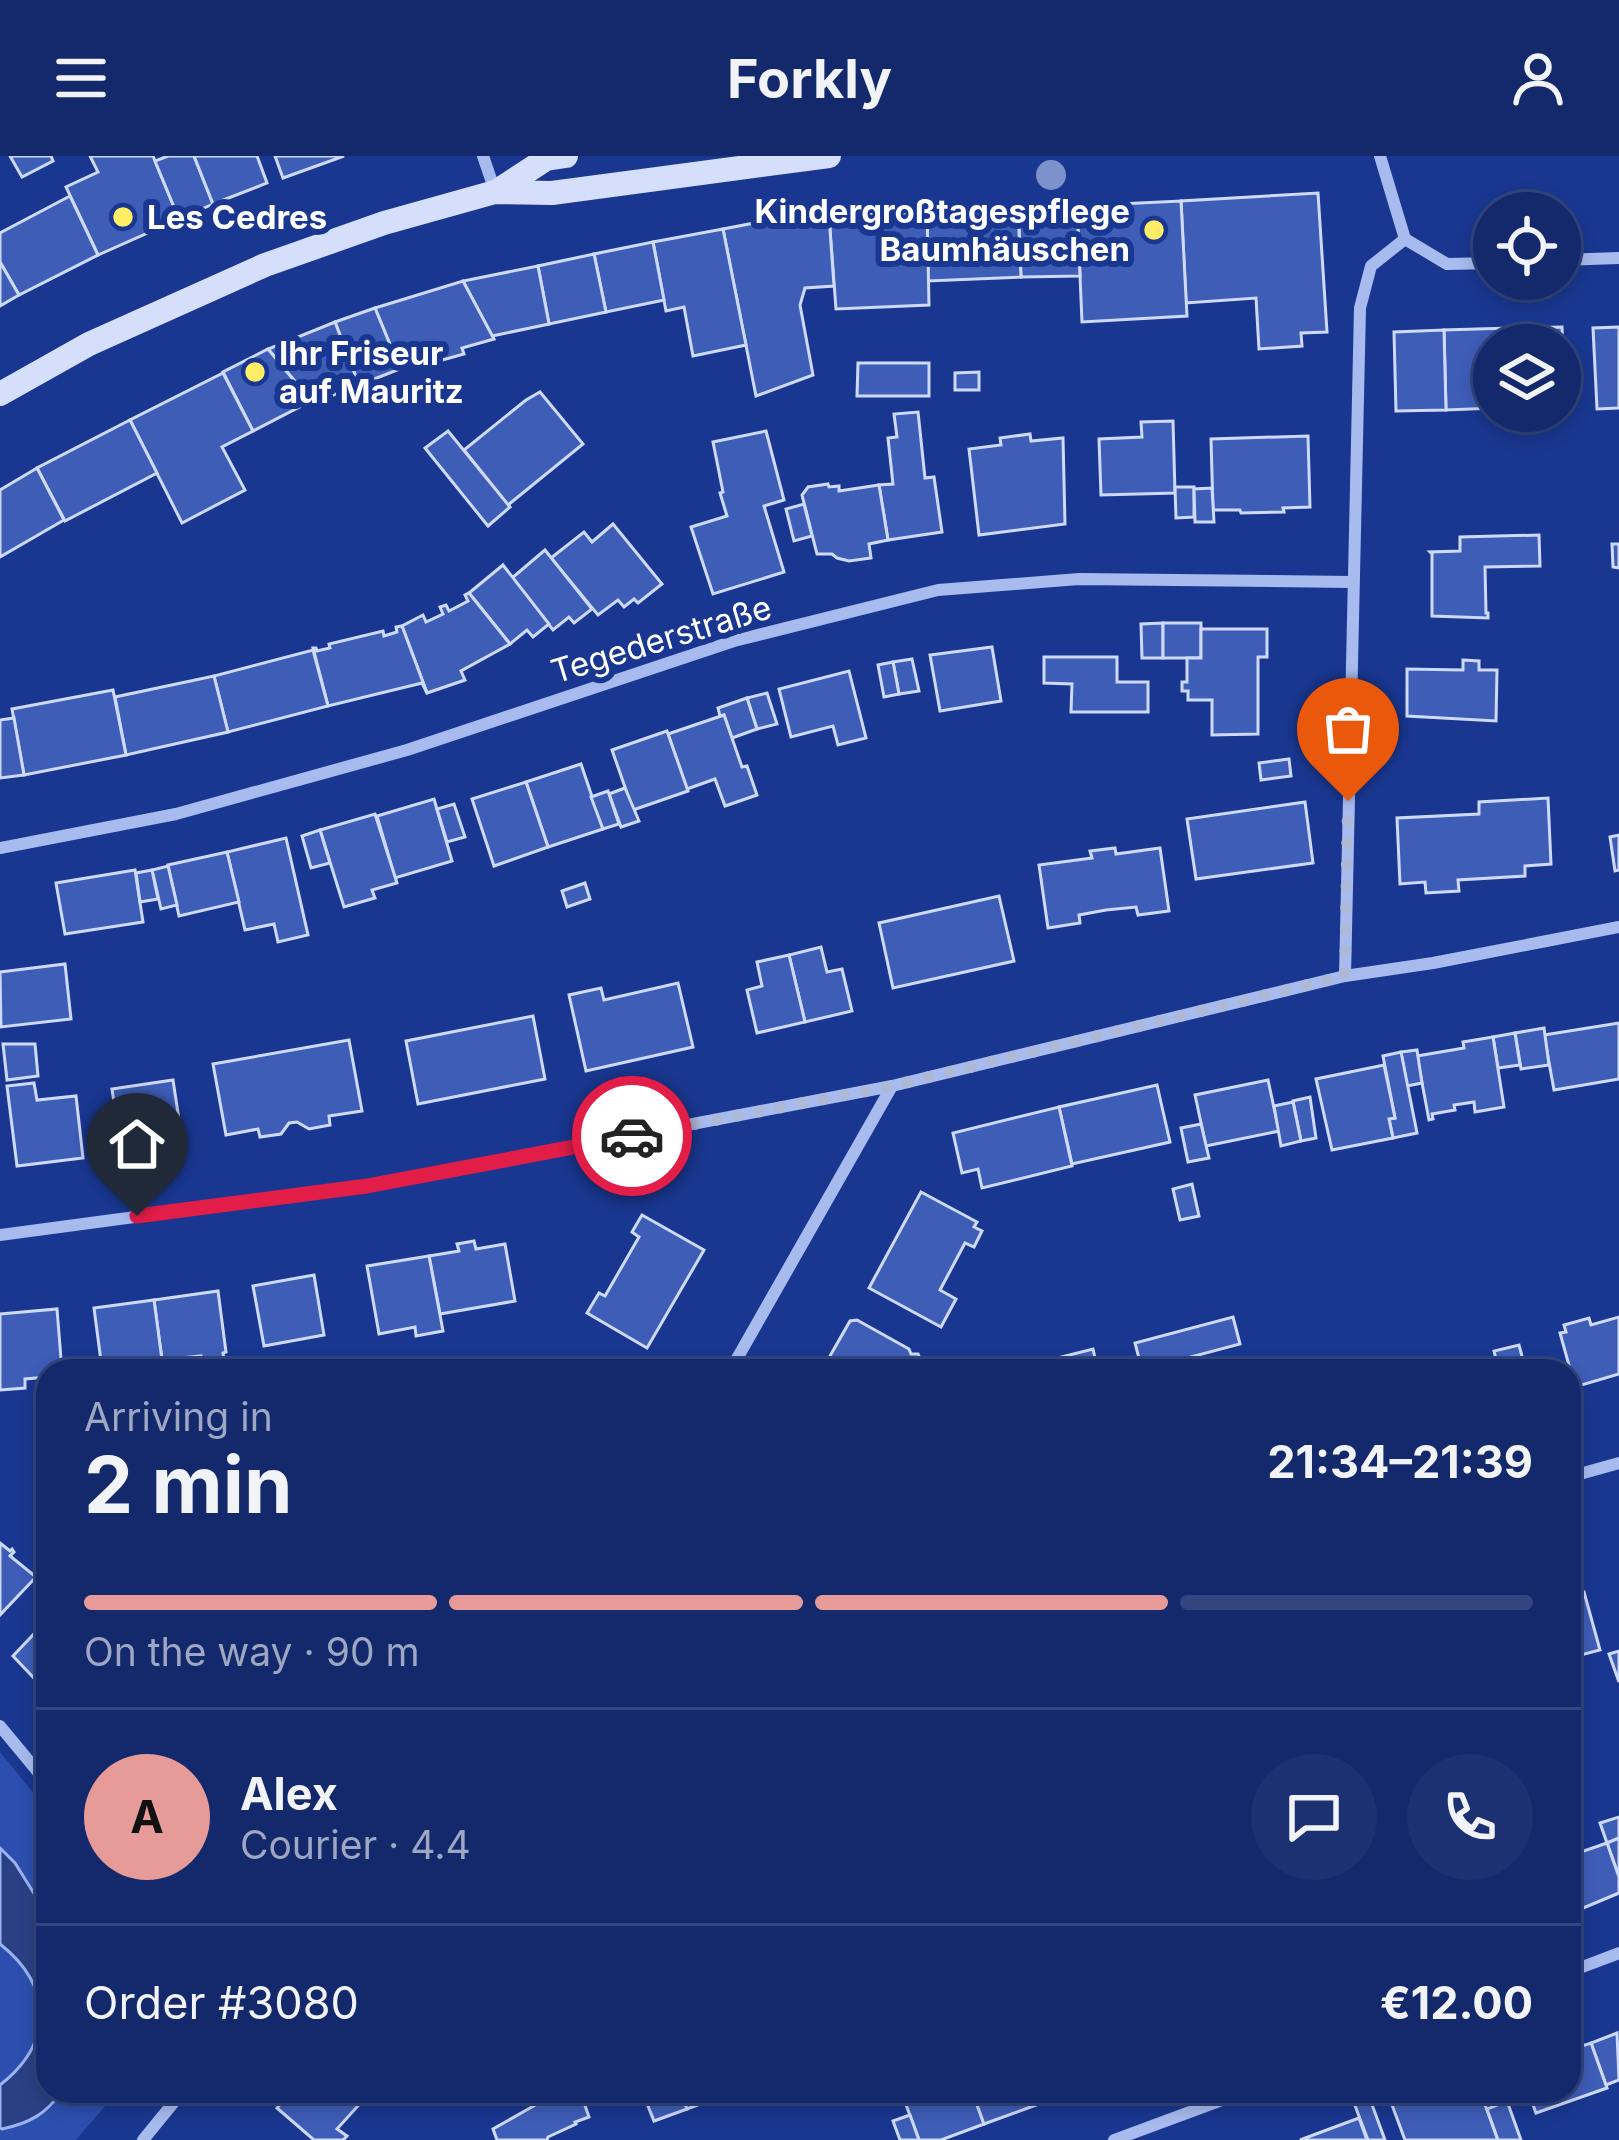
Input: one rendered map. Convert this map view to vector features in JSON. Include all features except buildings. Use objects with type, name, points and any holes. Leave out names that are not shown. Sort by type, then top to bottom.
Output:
[{"type":"main road","points":[[495,192],[545,160],[566,156]]},
{"type":"main road","points":[[0,394],[89,344],[265,265],[384,223],[495,192],[552,193],[829,156]]},
{"type":"street","points":[[483,156],[495,192]]},
{"type":"street","points":[[1380,156],[1405,239],[1447,264],[1473,263]]},
{"type":"street","points":[[1345,976],[1360,308],[1372,266],[1405,239]]},
{"type":"street","points":[[1581,259],[1619,258]]},
{"type":"street","name":"Tegederstraße","points":[[0,848],[218,803],[407,750],[734,641],[938,590],[1079,579],[1352,582]]},
{"type":"street","points":[[0,1234],[367,1186],[892,1086],[1345,976],[1619,927]]},
{"type":"street","points":[[737,1359],[892,1086]]},
{"type":"street","points":[[1581,1474],[1619,1463]]},
{"type":"street","points":[[0,1726],[36,1770]]},
{"type":"street","points":[[1581,1967],[1619,1953]]},
{"type":"street","points":[[142,2140],[173,2103]]},
{"type":"street","points":[[1114,2140],[1214,2103]]},
{"type":"shaded area","points":[[0,1752],[36,1796],[36,2103],[108,2103],[76,2140],[0,2140]]},
{"type":"shaded area","points":[[0,1848],[36,1897],[36,1992],[17,1960],[0,1944]]},
{"type":"shaded area","points":[[36,2038],[36,2103],[52,2103],[21,2124],[2,2129],[0,2085]]},
{"type":"way so far","points":[[632,1136],[892,1086],[1345,976],[1348,801]]},
{"type":"place","name":"Les Cedres","points":[[123,217]]},
{"type":"place","name":"Kindergroßtagespflege Baumhäuschen","points":[[1154,230]]},
{"type":"place","name":"Ihr Friseur auf Mauritz","points":[[255,372]]},
{"type":"route","points":[[137,1216],[367,1186],[632,1136]]}]
